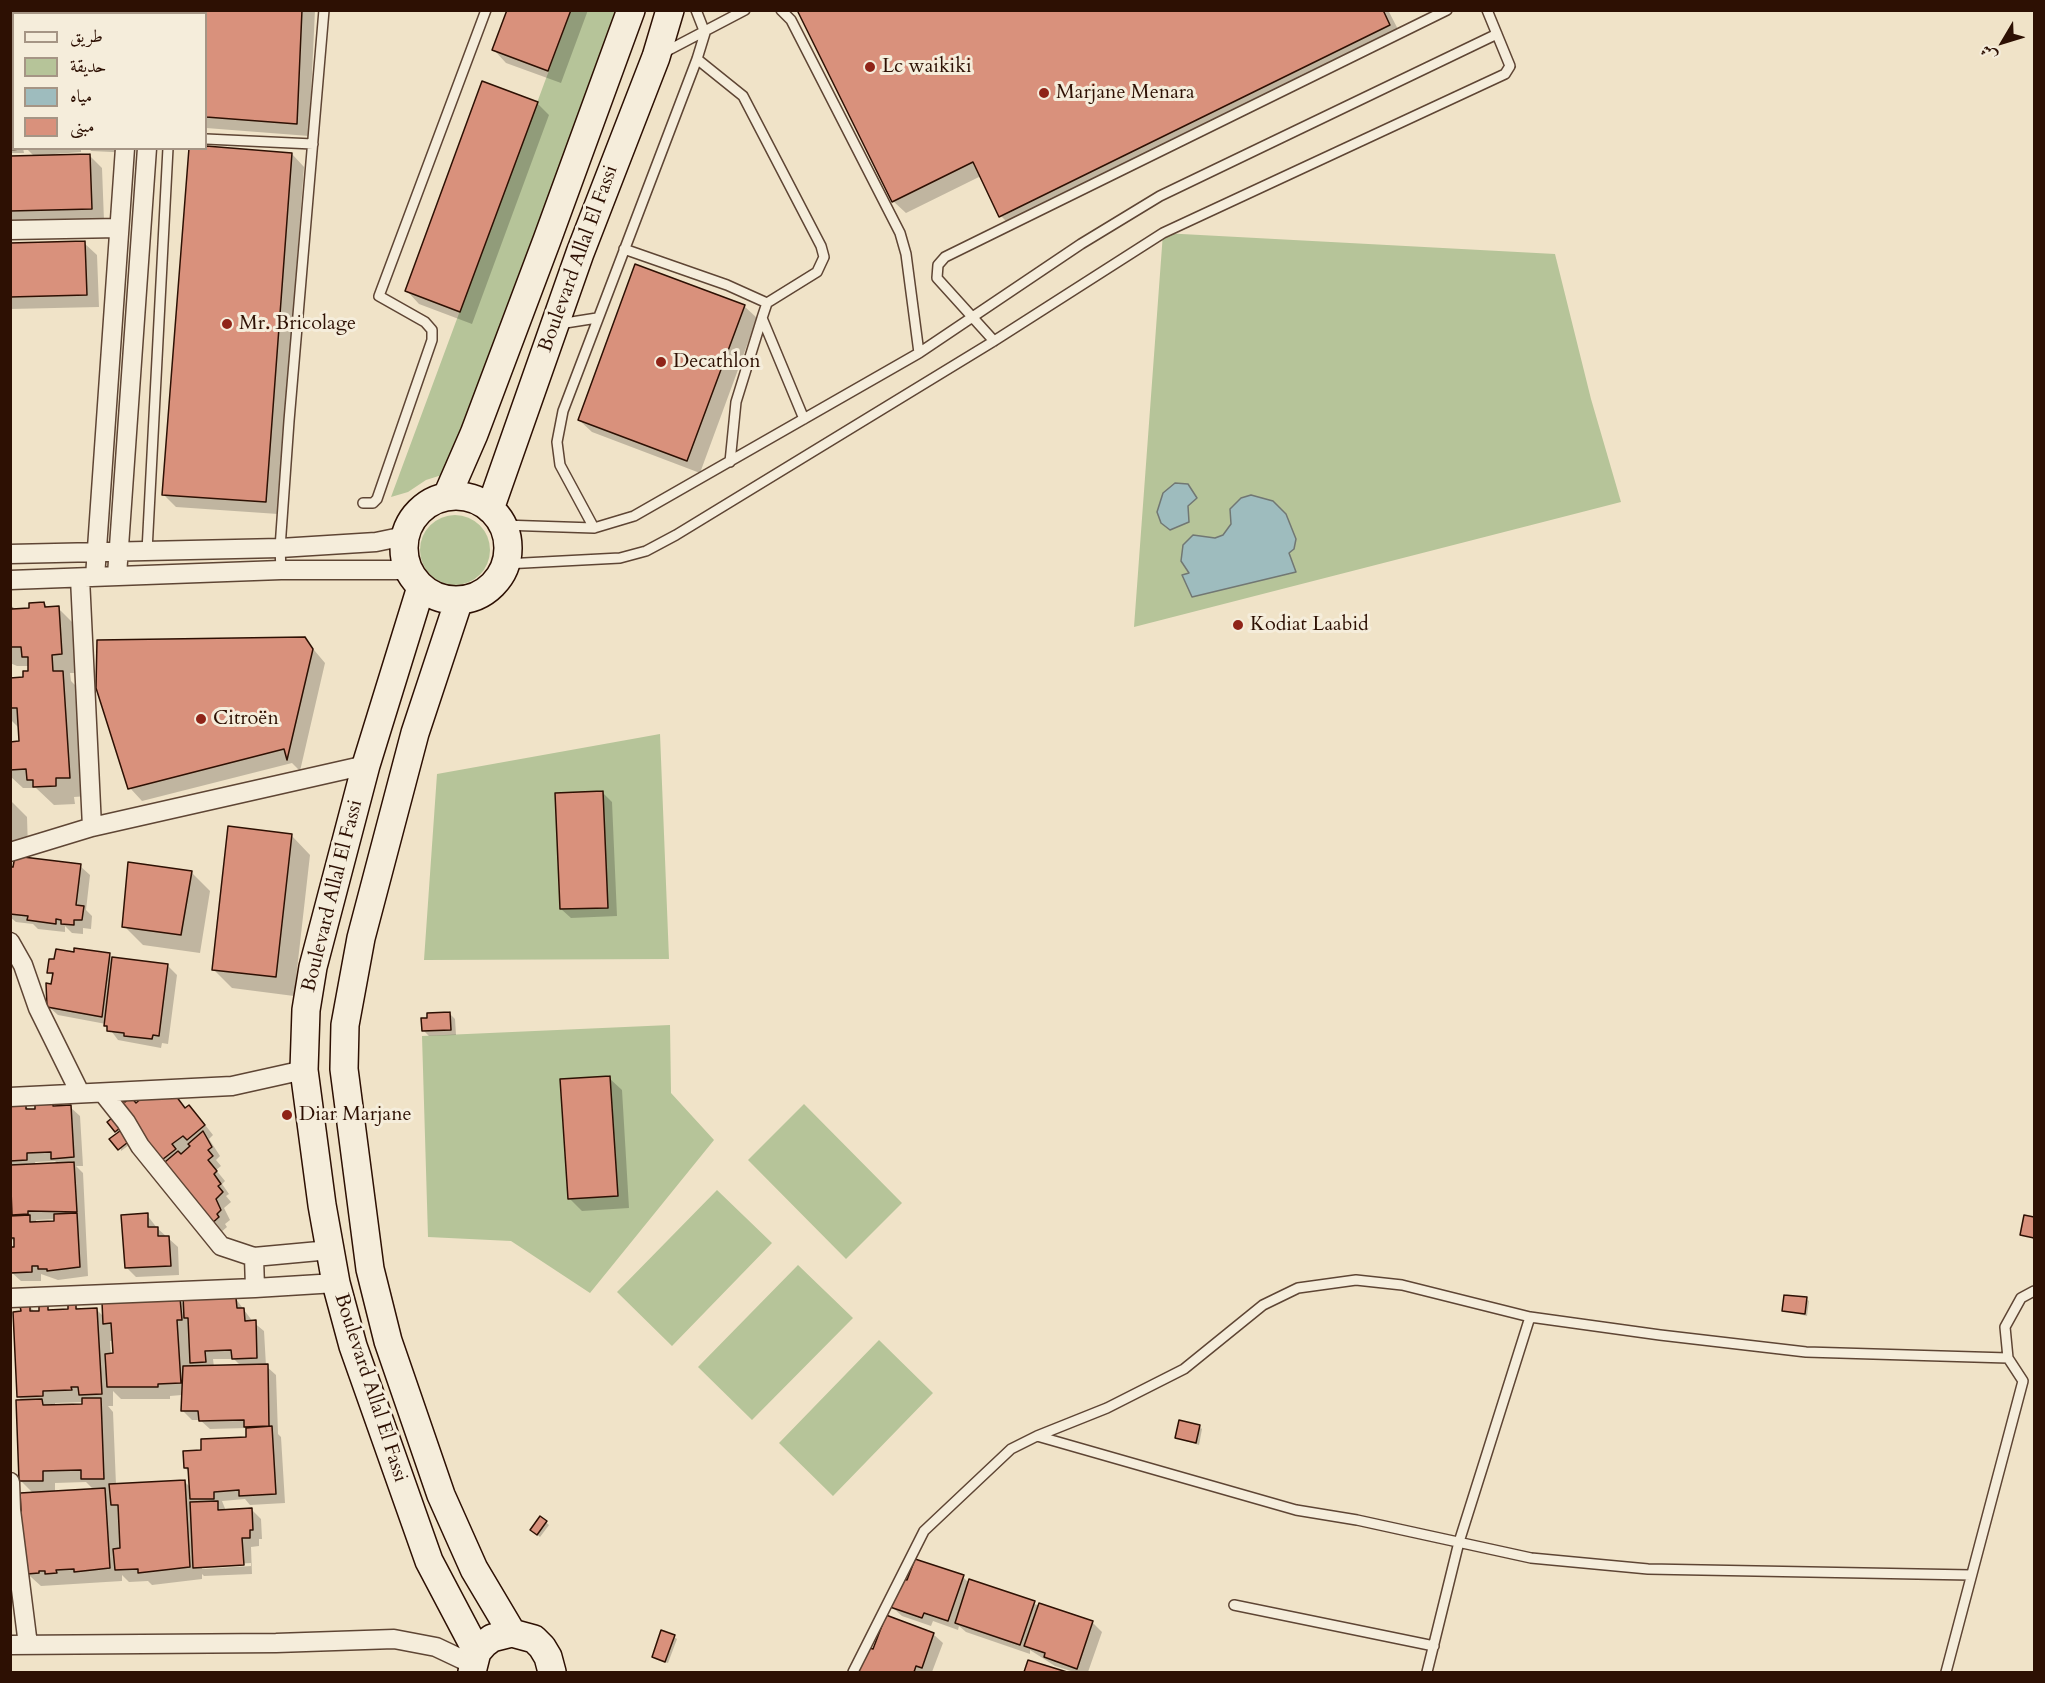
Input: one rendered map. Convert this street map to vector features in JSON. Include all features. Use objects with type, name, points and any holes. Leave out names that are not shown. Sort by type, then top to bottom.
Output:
[{"type":"main road","name":"Boulevard Allal El Fassi","points":[[447,496],[474,434],[631,10]]},
{"type":"main road","name":"Boulevard Allal El Fassi","points":[[496,517],[554,325],[656,57],[670,10]]},
{"type":"main road","points":[[447,496],[462,496],[477,500],[496,517],[507,538],[505,564],[498,578],[488,589],[459,600],[446,599],[415,579],[404,554],[405,536],[420,510],[447,496]]},
{"type":"main road","name":"Boulevard Allal El Fassi","points":[[415,579],[313,967],[306,1010],[304,1070],[330,1250],[352,1346],[429,1561],[474,1663]]},
{"type":"main road","name":"Boulevard Allal El Fassi","points":[[459,600],[416,734],[361,938],[345,1025],[344,1069],[370,1269],[388,1341],[441,1495],[478,1578],[512,1633]]},
{"type":"main road","points":[[474,1663],[492,1638],[512,1633],[534,1639],[549,1657],[555,1671]]},
{"type":"street","points":[[92,827],[87,578],[95,553],[125,150]]},
{"type":"street","points":[[117,575],[147,150]]},
{"type":"street","points":[[10,230],[119,228]]},
{"type":"street","points":[[10,554],[280,548],[376,542],[405,536]]},
{"type":"street","points":[[10,580],[281,570],[415,579]]},
{"type":"street","points":[[10,852],[92,827],[366,765]]},
{"type":"street","points":[[10,942],[17,966],[80,1094]]},
{"type":"street","points":[[10,1097],[232,1086],[304,1070]]},
{"type":"street","points":[[104,1093],[126,1122],[140,1146],[220,1246],[255,1257],[330,1250]]},
{"type":"street","points":[[255,1257],[255,1288]]},
{"type":"street","points":[[10,1298],[336,1283]]},
{"type":"street","points":[[10,1482],[19,1645],[276,1643],[394,1639],[436,1647],[474,1663]]},
{"type":"lane","points":[[281,570],[280,548],[324,10]]},
{"type":"lane","points":[[363,503],[373,503],[377,499],[432,340],[432,330],[425,322],[379,296],[486,10]]},
{"type":"lane","points":[[594,528],[560,465],[557,442],[563,411],[697,59],[705,33],[696,10]]},
{"type":"lane","points":[[656,57],[745,10]]},
{"type":"lane","points":[[781,10],[791,20],[900,233],[906,254],[919,353]]},
{"type":"lane","points":[[994,341],[937,278],[938,265],[945,257],[1447,10]]},
{"type":"lane","points":[[505,564],[620,558],[646,550],[676,535],[994,341],[1163,233],[1505,74],[1510,66],[1487,10]]},
{"type":"lane","points":[[496,517],[594,528],[634,516],[919,353],[1081,243],[1160,196],[1497,34]]},
{"type":"lane","points":[[697,59],[742,96],[821,246],[824,256],[818,272],[767,303],[736,402],[730,462]]},
{"type":"lane","points":[[207,139],[313,144]]},
{"type":"lane","points":[[147,551],[168,150]]},
{"type":"lane","points":[[624,249],[727,285],[767,303]]},
{"type":"lane","points":[[554,325],[597,318]]},
{"type":"lane","points":[[762,318],[804,419]]},
{"type":"lane","points":[[853,1672],[924,1531],[1011,1449],[1107,1408],[1184,1369],[1263,1305],[1298,1288],[1356,1280],[1402,1285],[1530,1317],[1806,1352],[2008,1358]]},
{"type":"lane","points":[[1946,1672],[2023,1381],[2008,1358],[2005,1326],[2021,1298],[2034,1291]]},
{"type":"lane","points":[[1427,1672],[1459,1542],[1530,1317]]},
{"type":"lane","points":[[1037,1436],[1296,1510],[1530,1558],[1648,1569],[1971,1575]]},
{"type":"lane","points":[[1234,1605],[1434,1646]]},
{"type":"green space","points":[[571,11],[617,11],[445,474],[426,480],[408,492],[391,497]]},
{"type":"green space","points":[[1163,233],[1555,254],[1591,399],[1621,502],[1134,627]]},
{"type":"green space","points":[[448,515],[462,515],[475,521],[484,530],[490,543],[488,563],[480,575],[462,585],[448,585],[435,579],[426,570],[420,557],[420,543],[426,530],[435,521]]},
{"type":"green space","points":[[660,734],[669,959],[424,960],[437,774]]},
{"type":"green space","points":[[670,1025],[671,1093],[714,1140],[590,1293],[511,1241],[428,1237],[422,1036]]},
{"type":"green space","points":[[804,1104],[902,1203],[846,1259],[748,1160]]},
{"type":"green space","points":[[717,1190],[772,1243],[672,1346],[617,1292]]},
{"type":"green space","points":[[798,1265],[853,1318],[752,1420],[698,1367]]},
{"type":"green space","points":[[879,1340],[933,1393],[833,1496],[779,1443]]},
{"type":"water","points":[[1175,483],[1188,484],[1197,498],[1188,506],[1189,522],[1170,530],[1161,523],[1157,512],[1163,493]]},
{"type":"water","points":[[1251,495],[1273,501],[1286,514],[1296,539],[1294,549],[1289,553],[1296,572],[1192,597],[1182,575],[1189,573],[1181,561],[1183,545],[1193,535],[1215,538],[1223,535],[1231,524],[1230,509],[1241,498]]},
{"type":"building","points":[[169,10],[302,10],[297,124],[207,117],[207,12],[168,12]]},
{"type":"building","points":[[507,10],[571,10],[548,71],[492,50]]},
{"type":"building","name":"Marjane Menara","points":[[797,10],[1383,10],[1390,25],[999,217],[973,162],[892,202]]},
{"type":"building","points":[[66,11],[112,11],[112,12]]},
{"type":"building","points":[[482,81],[538,102],[460,312],[405,291]]},
{"type":"building","points":[[10,95],[12,95],[12,128]]},
{"type":"building","name":"Mr. Bricolage","points":[[207,146],[292,153],[266,502],[162,495],[189,150],[207,150]]},
{"type":"building","points":[[90,154],[92,209],[10,211],[10,156]]},
{"type":"building","points":[[85,241],[87,295],[10,297],[10,243]]},
{"type":"building","name":"Decathlon","points":[[635,264],[745,305],[687,461],[578,420]]},
{"type":"building","points":[[44,602],[45,607],[59,606],[62,654],[52,655],[53,671],[63,671],[70,778],[56,778],[56,786],[33,787],[33,780],[27,780],[26,769],[10,770],[10,742],[19,741],[17,708],[10,708],[10,678],[23,677],[23,671],[28,671],[28,657],[22,657],[21,647],[10,647],[10,604],[12,609],[29,608],[29,603]]},
{"type":"building","name":"Citroën","points":[[305,637],[313,649],[287,760],[284,749],[128,789],[96,688],[97,640]]},
{"type":"building","points":[[603,791],[608,908],[560,909],[555,793]]},
{"type":"building","points":[[228,826],[292,834],[276,977],[212,970]]},
{"type":"building","points":[[15,856],[81,864],[76,905],[84,906],[82,920],[74,920],[74,925],[61,924],[61,920],[56,919],[56,924],[27,920],[28,916],[10,914],[10,867],[13,867]]},
{"type":"building","points":[[128,862],[192,871],[181,935],[122,927]]},
{"type":"building","points":[[74,948],[110,953],[102,1017],[47,1007],[46,983],[51,984],[53,973],[47,973],[49,959],[54,959],[56,949],[74,952]]},
{"type":"building","points":[[112,957],[168,964],[159,1036],[153,1035],[152,1039],[124,1036],[124,1033],[107,1031],[107,1026],[104,1026]]},
{"type":"building","points":[[450,1012],[451,1030],[422,1031],[421,1018],[427,1018],[427,1013]]},
{"type":"building","points":[[610,1076],[618,1196],[568,1199],[560,1079]]},
{"type":"building","points":[[170,1088],[185,1108],[189,1105],[205,1125],[187,1140],[183,1136],[172,1144],[176,1149],[158,1163],[113,1104],[121,1098],[125,1102],[131,1097],[136,1103],[145,1095]]},
{"type":"building","points":[[53,1102],[53,1106],[71,1105],[74,1157],[51,1159],[51,1152],[27,1153],[27,1160],[10,1161],[10,1105],[26,1104],[26,1109],[35,1109],[35,1103]]},
{"type":"building","points":[[118,1113],[126,1123],[115,1132],[107,1122]]},
{"type":"building","points":[[124,1128],[132,1139],[118,1150],[109,1139]]},
{"type":"building","points":[[203,1131],[212,1147],[208,1150],[213,1156],[208,1160],[217,1171],[214,1174],[223,1192],[216,1199],[221,1210],[217,1214],[219,1217],[210,1225],[159,1167],[178,1151],[181,1154],[190,1146],[188,1144]]},
{"type":"building","points":[[74,1162],[77,1212],[28,1211],[28,1214],[12,1215],[10,1165]]},
{"type":"building","points":[[77,1213],[80,1267],[47,1271],[47,1269],[38,1269],[38,1266],[32,1266],[32,1272],[10,1273],[10,1247],[14,1247],[14,1238],[10,1238],[10,1216],[30,1215],[30,1222],[54,1221],[54,1214]]},
{"type":"building","points":[[148,1213],[148,1227],[158,1227],[158,1236],[169,1236],[171,1266],[125,1268],[121,1215]]},
{"type":"building","points":[[2024,1215],[2034,1217],[2034,1238],[2020,1235]]},
{"type":"building","points":[[183,1295],[236,1298],[237,1308],[244,1308],[245,1321],[256,1320],[257,1358],[232,1359],[231,1350],[205,1351],[206,1362],[190,1363],[188,1318],[184,1318]]},
{"type":"building","points":[[1784,1295],[1807,1297],[1805,1314],[1782,1311]]},
{"type":"building","points":[[180,1298],[182,1320],[177,1320],[181,1383],[158,1384],[158,1387],[107,1387],[105,1354],[113,1353],[111,1323],[103,1324],[102,1302]]},
{"type":"building","points":[[76,1304],[76,1309],[97,1308],[102,1394],[79,1395],[78,1387],[71,1387],[72,1390],[43,1391],[43,1396],[17,1397],[13,1312],[21,1311],[20,1306],[30,1306],[30,1311],[39,1311],[39,1306],[48,1306],[48,1310],[68,1309],[68,1305]]},
{"type":"building","points":[[268,1364],[269,1426],[244,1427],[244,1420],[199,1421],[198,1411],[181,1411],[183,1366]]},
{"type":"building","points":[[82,1398],[101,1398],[104,1479],[81,1479],[81,1470],[43,1471],[43,1481],[19,1481],[16,1400],[42,1399],[43,1405],[82,1404]]},
{"type":"building","points":[[1179,1420],[1200,1425],[1196,1443],[1175,1438]]},
{"type":"building","points":[[272,1426],[276,1494],[239,1496],[239,1490],[214,1492],[214,1499],[190,1499],[188,1468],[184,1468],[183,1451],[201,1450],[201,1439],[246,1437],[246,1428]]},
{"type":"building","points":[[185,1480],[190,1567],[138,1573],[138,1569],[115,1570],[113,1549],[120,1548],[118,1505],[111,1505],[109,1484]]},
{"type":"building","points":[[105,1488],[110,1568],[74,1572],[74,1569],[56,1570],[57,1573],[45,1574],[45,1571],[39,1571],[39,1573],[27,1574],[17,1512],[21,1511],[20,1493]]},
{"type":"building","points":[[218,1501],[218,1510],[252,1508],[253,1530],[250,1530],[250,1538],[242,1538],[244,1565],[193,1568],[190,1502]]},
{"type":"building","points":[[540,1516],[547,1521],[537,1535],[530,1530]]},
{"type":"building","points":[[915,1559],[964,1575],[948,1621],[924,1613],[922,1618],[890,1607],[900,1578],[907,1580]]},
{"type":"building","points":[[969,1579],[1035,1601],[1020,1645],[955,1623]]},
{"type":"building","points":[[1039,1603],[1093,1621],[1077,1669],[1044,1657],[1045,1653],[1024,1646]]},
{"type":"building","points":[[886,1615],[934,1633],[922,1668],[916,1666],[914,1672],[858,1672],[867,1647],[873,1649]]},
{"type":"building","points":[[661,1630],[675,1635],[665,1662],[652,1657]]},
{"type":"building","points":[[1028,1660],[1067,1672],[1024,1672]]},
{"type":"place","name":"Lc waikiki","points":[[870,67]]},
{"type":"place","name":"Marjane Menara","points":[[1044,93]]},
{"type":"place","name":"Mr. Bricolage","points":[[227,324]]},
{"type":"place","name":"Decathlon","points":[[661,362]]},
{"type":"place","name":"Kodiat Laabid","points":[[1238,625]]},
{"type":"place","name":"Citroën","points":[[201,719]]},
{"type":"place","name":"Diar Marjane","points":[[287,1115]]}]
